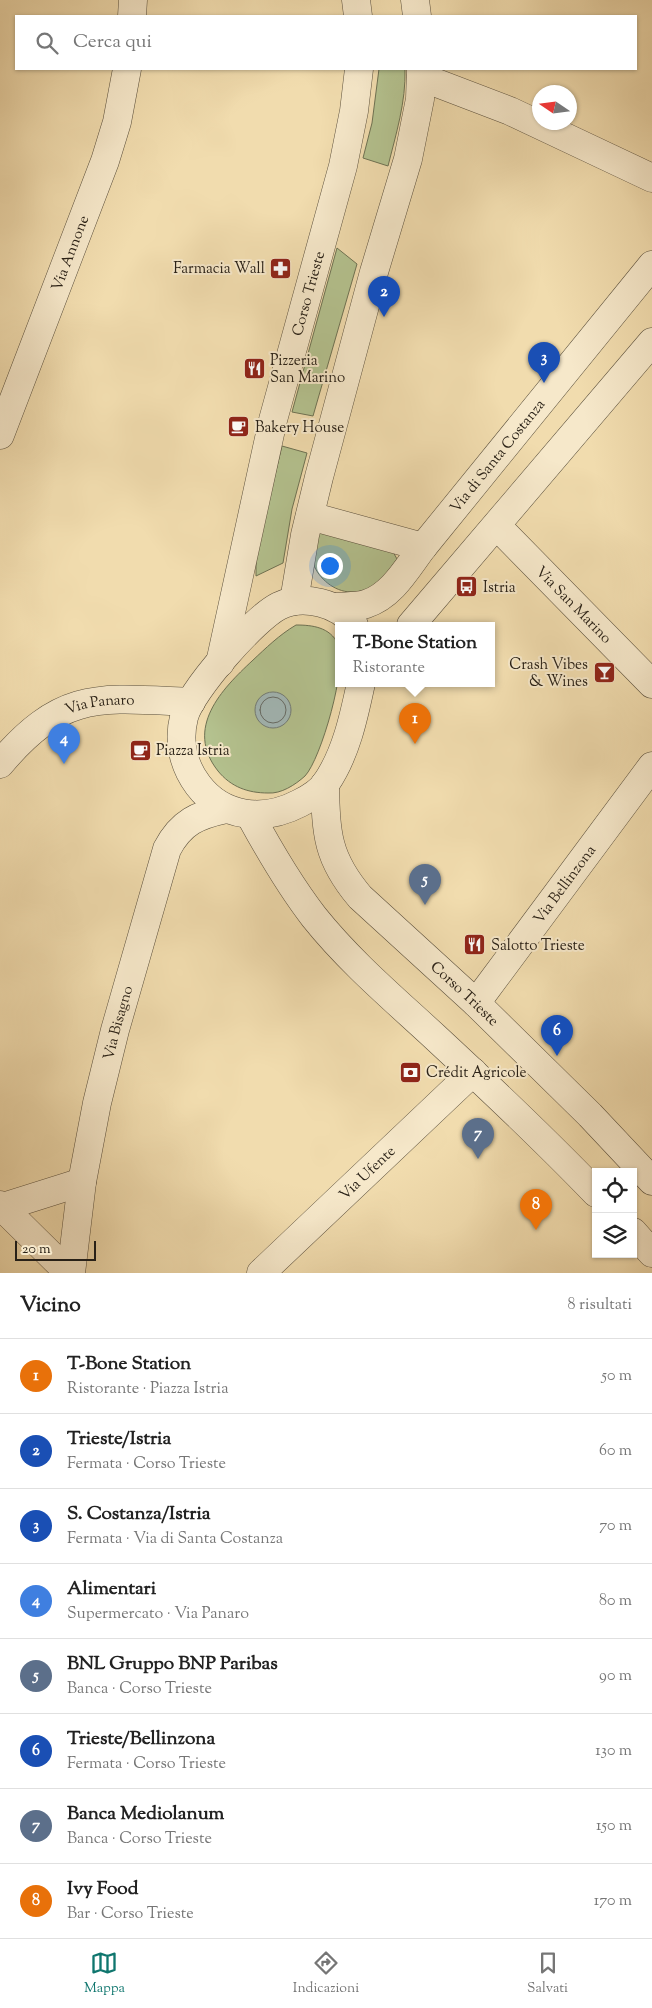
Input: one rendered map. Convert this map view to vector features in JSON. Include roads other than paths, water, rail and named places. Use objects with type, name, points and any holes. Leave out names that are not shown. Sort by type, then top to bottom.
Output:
[{"type":"street","points":[[132,15],[134,0]]},
{"type":"street","points":[[356,0],[358,15]]},
{"type":"street","points":[[415,0],[418,15]]},
{"type":"street","name":"Via Annone","points":[[0,434],[105,162],[118,116],[127,70]]},
{"type":"street","name":"Corso Trieste","points":[[220,663],[273,420],[343,166],[354,111],[359,70]]},
{"type":"street","points":[[294,601],[310,516],[374,272],[408,159],[420,99],[421,73],[510,110],[652,178]]},
{"type":"street","name":"Via di Santa Costanza","points":[[430,538],[652,265]]},
{"type":"street","points":[[413,622],[497,526],[652,342]]},
{"type":"street","points":[[310,516],[430,538],[396,582],[379,598],[344,616],[307,600],[282,604],[270,612],[220,663],[191,702],[184,717],[181,734],[184,757],[198,785],[238,812],[290,881],[313,916],[349,958],[473,1072],[592,1189]]},
{"type":"street","name":"Via San Marino","points":[[497,526],[651,680]]},
{"type":"street","points":[[238,812],[268,814],[284,811],[317,793],[326,784],[344,744],[360,687]]},
{"type":"street","name":"Via Panaro","points":[[0,764],[43,721],[77,705],[110,700],[191,702]]},
{"type":"street","name":"Via Bellinzona","points":[[476,1003],[652,766]]},
{"type":"street","name":"Corso Trieste","points":[[326,784],[326,828],[328,840],[335,861],[348,884],[476,1003],[590,1115],[652,1181]]},
{"type":"street","name":"Via Bisagno","points":[[70,1273],[82,1182],[97,1103],[108,1056],[167,849],[182,828],[191,820],[205,813],[238,812]]},
{"type":"street","name":"Via Ufente","points":[[261,1273],[473,1072]]},
{"type":"street","points":[[70,1273],[1,1206],[82,1182]]},
{"type":"street","points":[[637,1236],[652,1253]]},
{"type":"water","points":[[273,692],[285,698],[291,710],[285,722],[273,728],[261,722],[255,710],[261,698]]},
{"type":"place","name":"Farmacia Wall","points":[[281,268]]},
{"type":"place","name":"Trieste/Istria","points":[[384,317]]},
{"type":"place","name":"Pizzeria San Marino","points":[[254,369]]},
{"type":"place","name":"S. Costanza/Istria","points":[[544,383]]},
{"type":"place","name":"Bakery House","points":[[239,427]]},
{"type":"place","name":"Istria","points":[[467,587]]},
{"type":"place","name":"Crash Vibes & Wines","points":[[604,673]]},
{"type":"place","name":"T-Bone Station","points":[[415,744]]},
{"type":"place","name":"Piazza Istria","points":[[140,750]]},
{"type":"place","name":"Alimentari","points":[[64,764]]},
{"type":"place","name":"BNL Gruppo BNP Paribas","points":[[425,905]]},
{"type":"place","name":"Salotto Trieste","points":[[475,945]]},
{"type":"place","name":"Trieste/Bellinzona","points":[[557,1056]]},
{"type":"place","name":"Crédit Agricole","points":[[410,1072]]},
{"type":"place","name":"Banca Mediolanum","points":[[478,1159]]},
{"type":"place","name":"Ivy Food","points":[[536,1230]]}]
